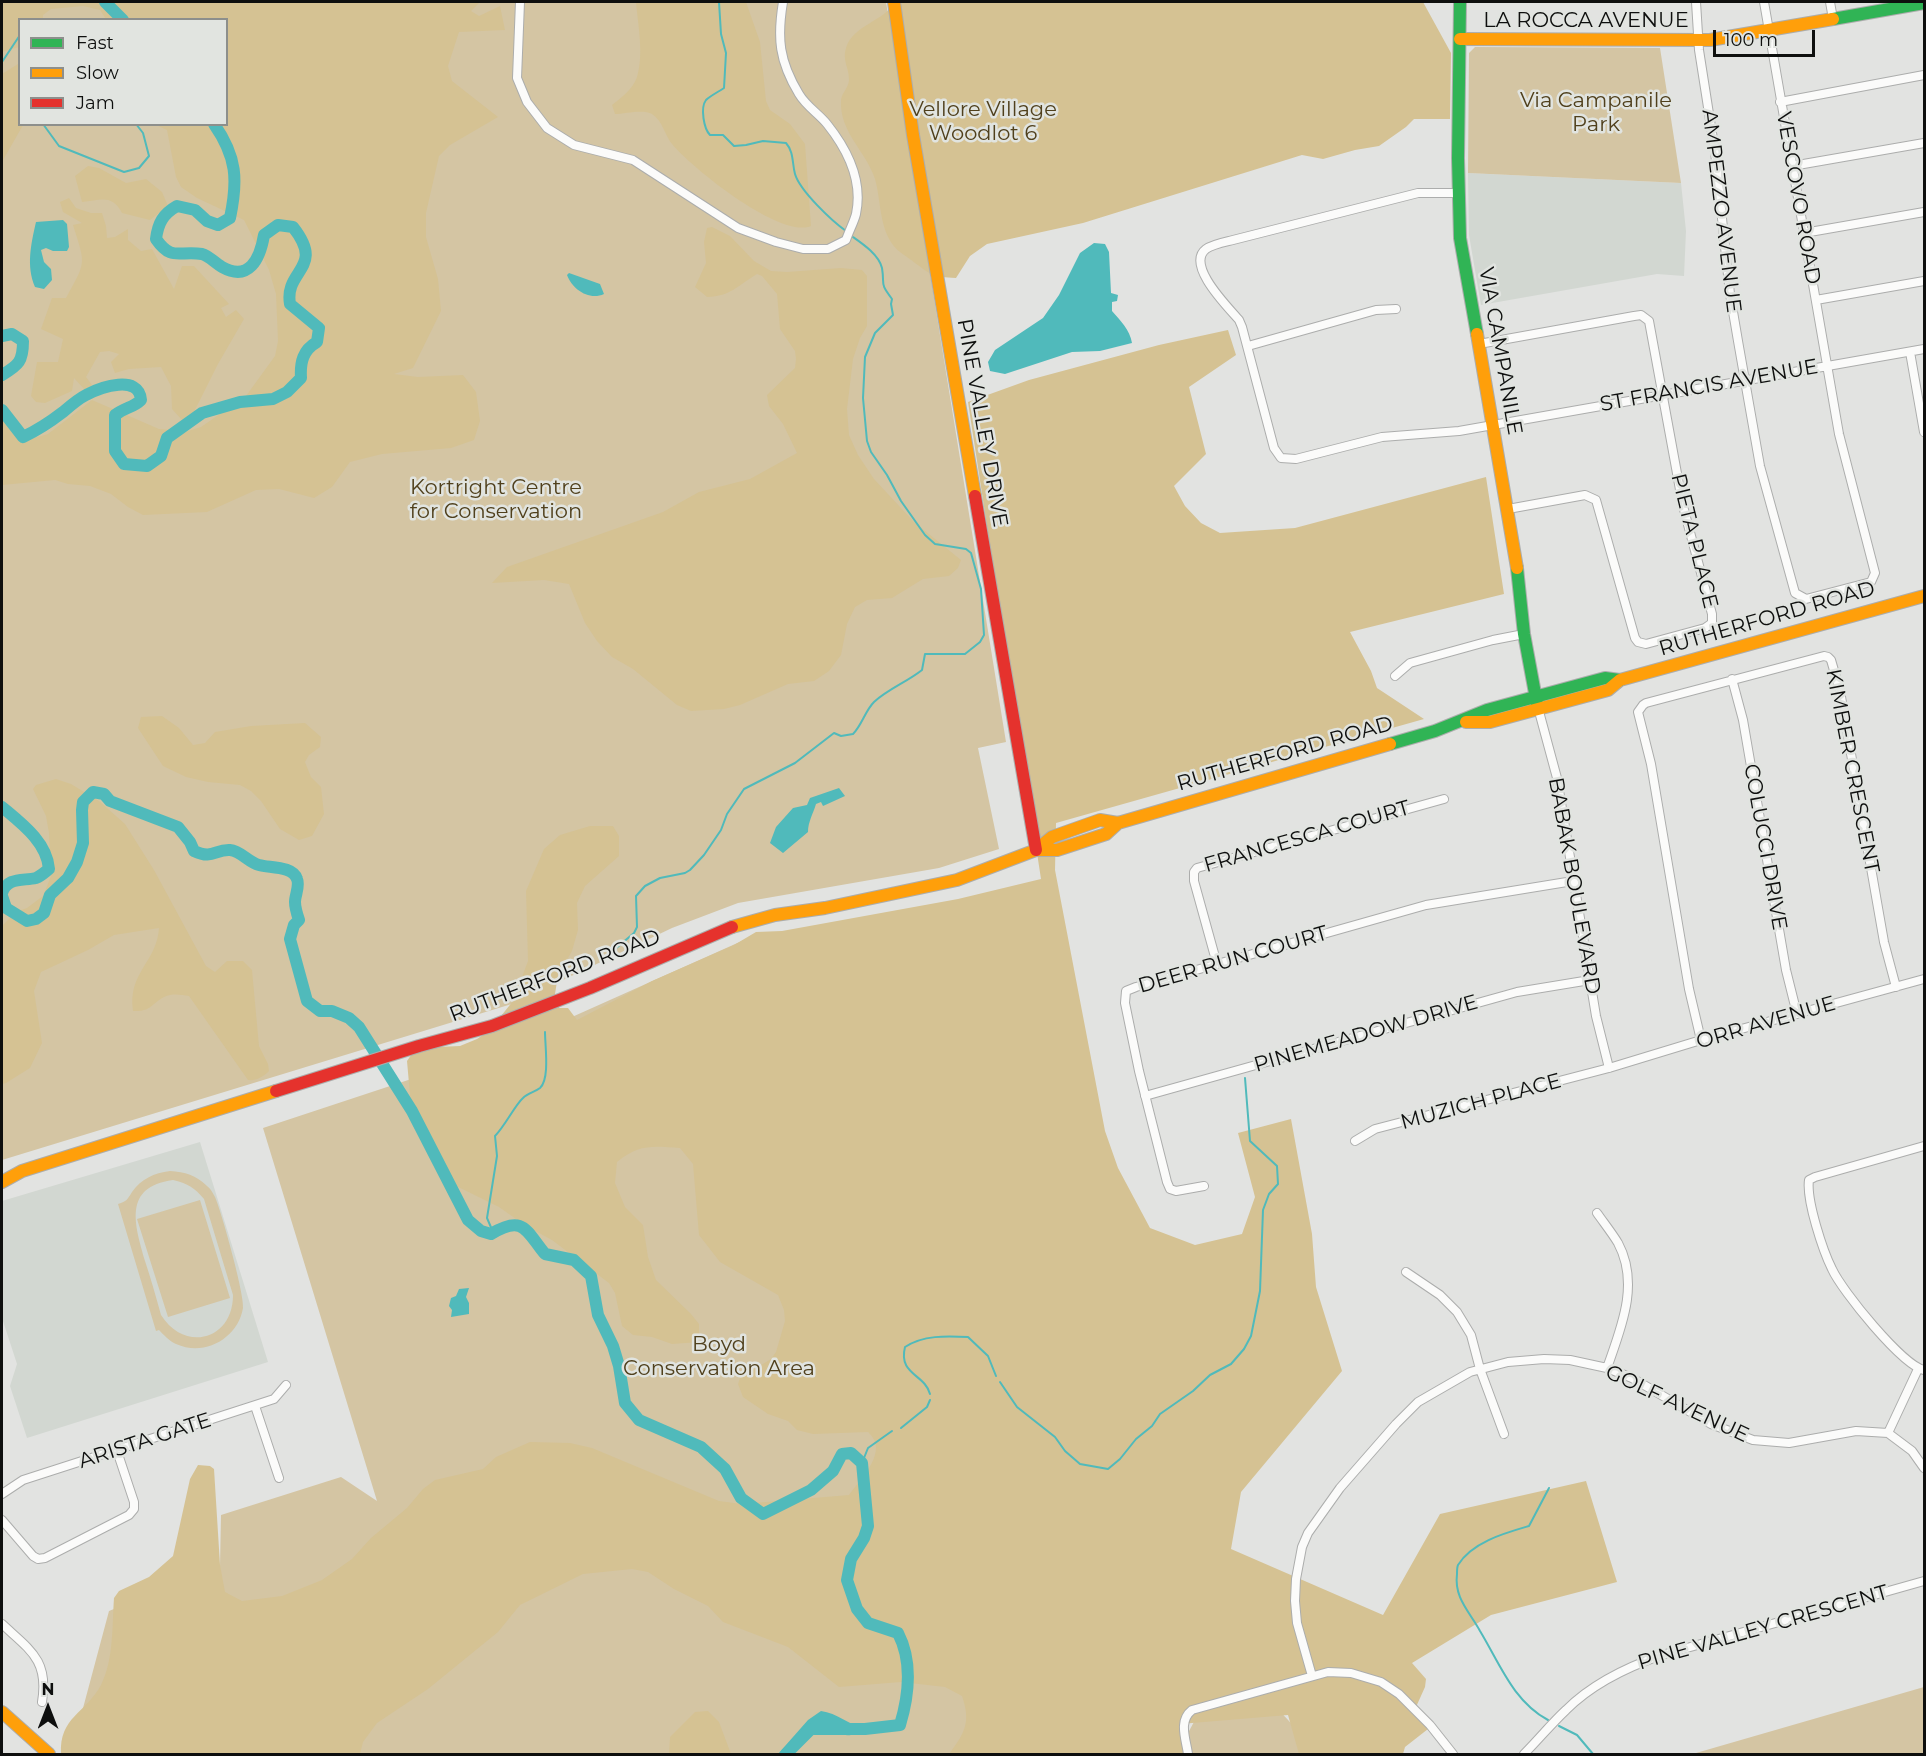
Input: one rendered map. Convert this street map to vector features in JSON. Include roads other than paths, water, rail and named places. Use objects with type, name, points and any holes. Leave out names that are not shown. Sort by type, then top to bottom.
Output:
[{"type":"main road","name":"PINE VALLEY DRIVE","points":[[894,2],[913,135],[1036,850]]},
{"type":"main road","name":"VIA CAMPANILE","points":[[1460,2],[1458,193],[1460,238],[1508,508],[1524,634],[1537,703]]},
{"type":"main road","name":"LA ROCCA AVENUE","points":[[1460,39],[1698,41],[1769,31],[1900,4],[1924,3]]},
{"type":"main road","name":"RUTHERFORD ROAD","points":[[2,1182],[22,1171],[419,1046],[492,1026],[590,988],[730,928],[776,915],[837,906],[957,880],[1036,850],[1052,837],[1100,820],[1118,823],[1436,731],[1487,710],[1537,703],[1605,678],[1620,680],[1924,596]]},
{"type":"main road","name":"RUTHERFORD ROAD","points":[[2,1172],[22,1171]]},
{"type":"main road","points":[[2,1712],[50,1755]]},
{"type":"street","points":[[520,2],[517,78],[528,102],[547,128],[574,145],[633,160],[738,228],[803,249],[828,249],[846,240],[856,215],[858,198],[854,172],[844,149],[827,123],[800,96],[788,72],[780,49],[783,2]]},
{"type":"street","name":"AMPEZZO AVENUE","points":[[1696,2],[1698,41],[1716,152],[1730,294],[1760,466],[1795,593],[1806,599],[1871,582],[1875,575],[1843,451],[1827,366]]},
{"type":"street","name":"VESCOVO ROAD","points":[[1764,2],[1827,366]]},
{"type":"street","points":[[1830,2],[1833,19]]},
{"type":"street","points":[[1780,102],[1924,75]]},
{"type":"street","points":[[1792,166],[1924,143]]},
{"type":"street","points":[[1396,309],[1376,310],[1248,346],[1239,320],[1218,297],[1203,273],[1201,257],[1203,251],[1208,247],[1418,193],[1458,193]]},
{"type":"street","points":[[1804,233],[1924,212]]},
{"type":"street","points":[[1816,300],[1924,280]]},
{"type":"street","points":[[1479,344],[1641,315],[1649,321],[1663,394]]},
{"type":"street","name":"ST FRANCIS AVENUE","points":[[1248,346],[1274,448],[1281,458],[1296,459],[1382,437],[1449,432],[1924,349]]},
{"type":"street","points":[[1910,352],[1924,432]]},
{"type":"street","name":"PIETA PLACE","points":[[1508,508],[1575,496],[1590,496],[1596,500],[1598,505],[1633,632],[1638,642],[1647,644],[1709,626],[1712,623],[1712,614],[1683,506],[1663,394]]},
{"type":"street","points":[[1395,676],[1410,663],[1493,640],[1524,634]]},
{"type":"street","name":"KIMBER CRESCENT","points":[[1701,1040],[1689,989],[1651,764],[1638,712],[1646,703],[1817,656],[1828,657],[1832,660],[1840,691],[1884,942],[1896,987]]},
{"type":"street","name":"COLUCCI DRIVE","points":[[1732,679],[1743,720],[1786,970],[1797,1014]]},
{"type":"street","name":"BABAK BOULEVARD","points":[[1537,703],[1557,778],[1598,1025],[1609,1068]]},
{"type":"street","name":"FRANCESCA COURT","points":[[1216,964],[1194,881],[1194,872],[1197,868],[1444,799]]},
{"type":"street","name":"DEER RUN COURT","points":[[1204,1186],[1176,1191],[1170,1189],[1145,1096],[1125,1003],[1126,991],[1426,906],[1573,881]]},
{"type":"street","name":"ORR AVENUE","points":[[1609,1068],[1701,1040],[1924,979]]},
{"type":"street","name":"PINEMEADOW DRIVE","points":[[1145,1096],[1517,992],[1590,980]]},
{"type":"street","name":"MUZICH PLACE","points":[[1355,1141],[1375,1129],[1609,1068]]},
{"type":"street","points":[[1924,1146],[1815,1176],[1809,1180],[1808,1188],[1824,1248],[1836,1277],[1899,1354],[1921,1369],[1888,1434],[1912,1451],[1924,1468]]},
{"type":"street","points":[[1597,1213],[1618,1243],[1624,1258],[1629,1284],[1627,1305],[1607,1368]]},
{"type":"street","points":[[1406,1272],[1440,1295],[1457,1312],[1471,1335],[1480,1369],[1504,1434]]},
{"type":"street","name":"GOLF AVENUE","points":[[1312,1676],[1297,1623],[1295,1601],[1296,1579],[1302,1547],[1308,1533],[1340,1488],[1396,1424],[1419,1402],[1470,1372],[1508,1362],[1544,1359],[1569,1360],[1607,1368],[1632,1378],[1711,1424],[1753,1440],[1789,1443],[1856,1431],[1888,1434]]},
{"type":"street","name":"ARISTA GATE","points":[[2,1494],[23,1480],[274,1399],[286,1385]]},
{"type":"street","points":[[255,1406],[279,1478]]},
{"type":"street","points":[[2,1520],[38,1559],[45,1558],[129,1515],[134,1509],[134,1502],[117,1451]]},
{"type":"street","name":"PINE VALLEY CRESCENT","points":[[1524,1755],[1583,1695],[1622,1670],[1662,1655],[1924,1581]]},
{"type":"street","points":[[2,1624],[26,1646],[43,1671],[45,1685],[42,1702]]},
{"type":"street","points":[[1188,1755],[1184,1728],[1186,1715],[1192,1710],[1328,1672],[1352,1673],[1381,1682],[1399,1694],[1416,1710],[1453,1755]]},
{"type":"water","points":[[63,220],[67,224],[69,247],[67,251],[53,251],[46,248],[41,250],[44,262],[51,269],[52,280],[44,289],[35,287],[30,263],[36,222]]},
{"type":"water","points":[[1094,243],[1105,244],[1109,252],[1111,293],[1118,295],[1117,301],[1112,302],[1112,311],[1127,330],[1132,343],[1100,351],[1072,352],[1005,374],[990,371],[988,362],[995,350],[1043,318],[1059,295],[1080,253]]},
{"type":"water","points":[[569,273],[600,284],[604,294],[587,295],[577,289],[569,280],[567,275]]},
{"type":"water","points":[[839,788],[845,796],[823,806],[821,802],[816,804],[808,832],[783,853],[770,843],[776,827],[793,808],[807,805],[810,798]]},
{"type":"water","points":[[469,1288],[466,1297],[469,1303],[469,1314],[451,1317],[452,1310],[449,1306],[451,1298],[456,1296],[459,1289]]},
{"type":"water","points":[[821,1711],[865,1729],[848,1735],[828,1728],[816,1729],[802,1740],[791,1754],[778,1754],[808,1720]]},
{"type":"waterway","points":[[105,2],[121,18]]},
{"type":"waterway","points":[[719,2],[721,34],[726,53],[724,88],[708,98],[704,104],[704,118],[708,132],[710,135],[723,135],[734,146],[763,141],[786,143],[792,154],[795,174],[803,189],[846,231]]},
{"type":"waterway","points":[[2,62],[18,38]]},
{"type":"waterway","points":[[44,126],[59,146],[124,172],[139,168],[149,156],[143,133],[138,126]]},
{"type":"waterway","points":[[2,410],[23,437],[44,426],[80,398],[93,392],[109,386],[134,387],[139,392],[141,400],[115,415],[115,451],[124,464],[147,466],[161,456],[167,438],[202,413],[240,402],[273,399],[287,392],[301,378],[303,357],[308,349],[317,342],[319,328],[290,304],[290,292],[305,261],[306,252],[293,227],[278,225],[264,235],[260,252],[252,266],[239,272],[222,267],[202,254],[172,253],[156,239],[162,220],[177,206],[195,210],[207,221],[218,225],[230,218],[235,180],[234,169],[227,147],[215,126]]},
{"type":"waterway","points":[[602,960],[634,933],[637,927],[636,896],[645,886],[660,878],[690,870],[704,855],[721,830],[727,814],[744,789],[795,763],[834,733],[841,736],[853,734],[874,702],[922,670],[925,654],[965,654],[980,642],[984,635],[981,589],[971,553],[966,549],[935,544],[925,535],[901,501],[871,452],[867,441],[863,398],[865,357],[875,333],[893,315],[892,299],[884,286],[882,268],[878,259],[853,237]]},
{"type":"waterway","points":[[2,336],[12,334],[23,341],[19,362],[2,375]]},
{"type":"waterway","points":[[2,896],[6,908],[27,921],[36,919],[44,913],[50,895],[68,878],[77,862],[83,843],[83,802],[93,792],[104,794],[110,801],[178,827],[194,851],[200,854],[230,850],[259,865],[291,872],[298,882],[295,902],[299,920],[294,925],[290,939],[307,1001],[320,1011],[332,1011],[349,1018],[359,1027],[412,1111],[468,1220],[481,1231],[491,1234],[502,1228],[518,1225],[528,1232],[545,1254],[574,1260],[591,1276],[598,1315],[613,1346],[619,1366],[625,1403],[639,1420],[701,1447],[725,1469],[741,1498],[763,1514],[811,1490],[833,1471],[842,1454],[851,1453],[862,1463],[868,1526],[864,1538],[851,1559],[847,1580],[857,1609],[868,1623],[898,1633],[903,1644],[908,1667],[903,1714],[900,1725],[865,1729],[811,1729],[786,1754]]},
{"type":"waterway","points":[[2,807],[32,834],[43,850],[49,869],[36,878],[8,884],[2,893]]},
{"type":"waterway","points":[[493,1232],[487,1218],[497,1156],[495,1136],[520,1101],[543,1084],[546,1070],[545,1032]]},
{"type":"waterway","points":[[1000,1382],[1017,1407],[1055,1437],[1065,1451],[1080,1464],[1108,1469],[1120,1459],[1136,1439],[1152,1426],[1160,1414],[1193,1391],[1210,1375],[1231,1364],[1244,1349],[1251,1336],[1260,1291],[1263,1210],[1269,1194],[1278,1184],[1277,1166],[1250,1141],[1245,1078]]},
{"type":"waterway","points":[[930,1394],[923,1382],[905,1363],[905,1347],[919,1340],[968,1337],[988,1356],[996,1376]]},
{"type":"waterway","points":[[901,1428],[927,1407],[930,1400]]},
{"type":"waterway","points":[[862,1463],[868,1448],[892,1431]]},
{"type":"waterway","points":[[1548,1720],[1525,1703],[1508,1681],[1463,1604],[1457,1583],[1458,1566],[1464,1557],[1480,1544],[1529,1526],[1549,1488]]},
{"type":"waterway","points":[[1559,1726],[1577,1735],[1593,1754]]},
{"type":"park label","name":"Via Campanile Park","points":[[1596,113]]},
{"type":"park label","name":"Vellore Village Woodlot 6","points":[[983,122]]},
{"type":"park label","name":"Kortright Centre for Conservation","points":[[496,500]]},
{"type":"park label","name":"Boyd Conservation Area","points":[[719,1357]]}]
